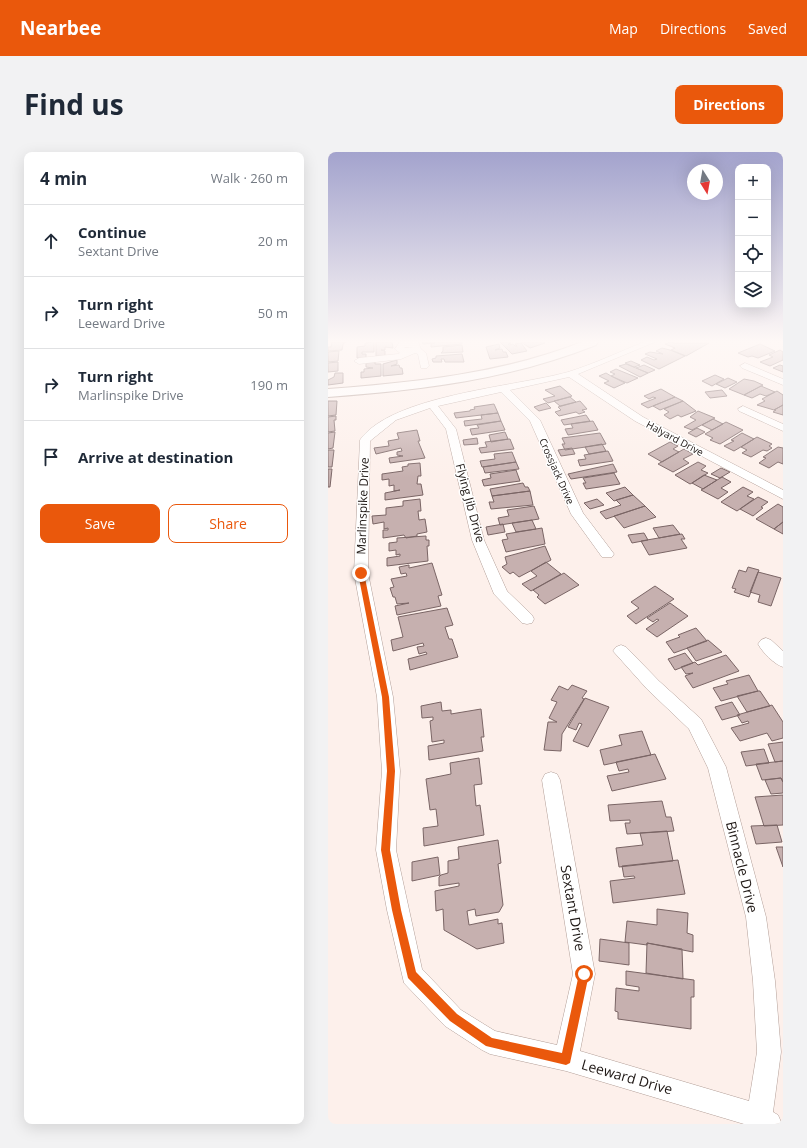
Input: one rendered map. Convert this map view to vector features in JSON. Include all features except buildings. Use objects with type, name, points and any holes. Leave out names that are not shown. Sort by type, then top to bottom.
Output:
[{"type":"street","points":[[328,393],[386,387]]},
{"type":"street","points":[[432,404],[516,387]]},
{"type":"street","name":"Halyard Drive","points":[[591,387],[639,419],[783,495]]},
{"type":"street","name":"Crossjack Drive","points":[[505,390],[534,420],[577,514],[607,554]]},
{"type":"street","name":"Marlinspike Drive","points":[[412,975],[397,910],[386,850],[391,771],[385,697],[361,573],[365,440],[392,418],[432,404]]},
{"type":"street","name":"Flying Jib Drive","points":[[432,404],[451,429],[478,540],[501,594],[528,619]]},
{"type":"street","points":[[743,409],[783,428]]},
{"type":"street","points":[[766,644],[783,661]]},
{"type":"street","name":"Binnacle Drive","points":[[622,651],[653,685],[695,724],[717,767],[756,917],[764,981],[769,1052],[764,1121]]},
{"type":"street","name":"Sextant Drive","points":[[551,780],[584,974],[566,1059]]},
{"type":"street","name":"Leeward Drive","points":[[412,975],[453,1018],[490,1042],[566,1059],[748,1113],[764,1121]]},
{"type":"route","points":[[361,573],[385,697],[391,771],[386,850],[397,910],[412,975],[453,1018],[490,1042],[566,1059],[584,974]]}]
